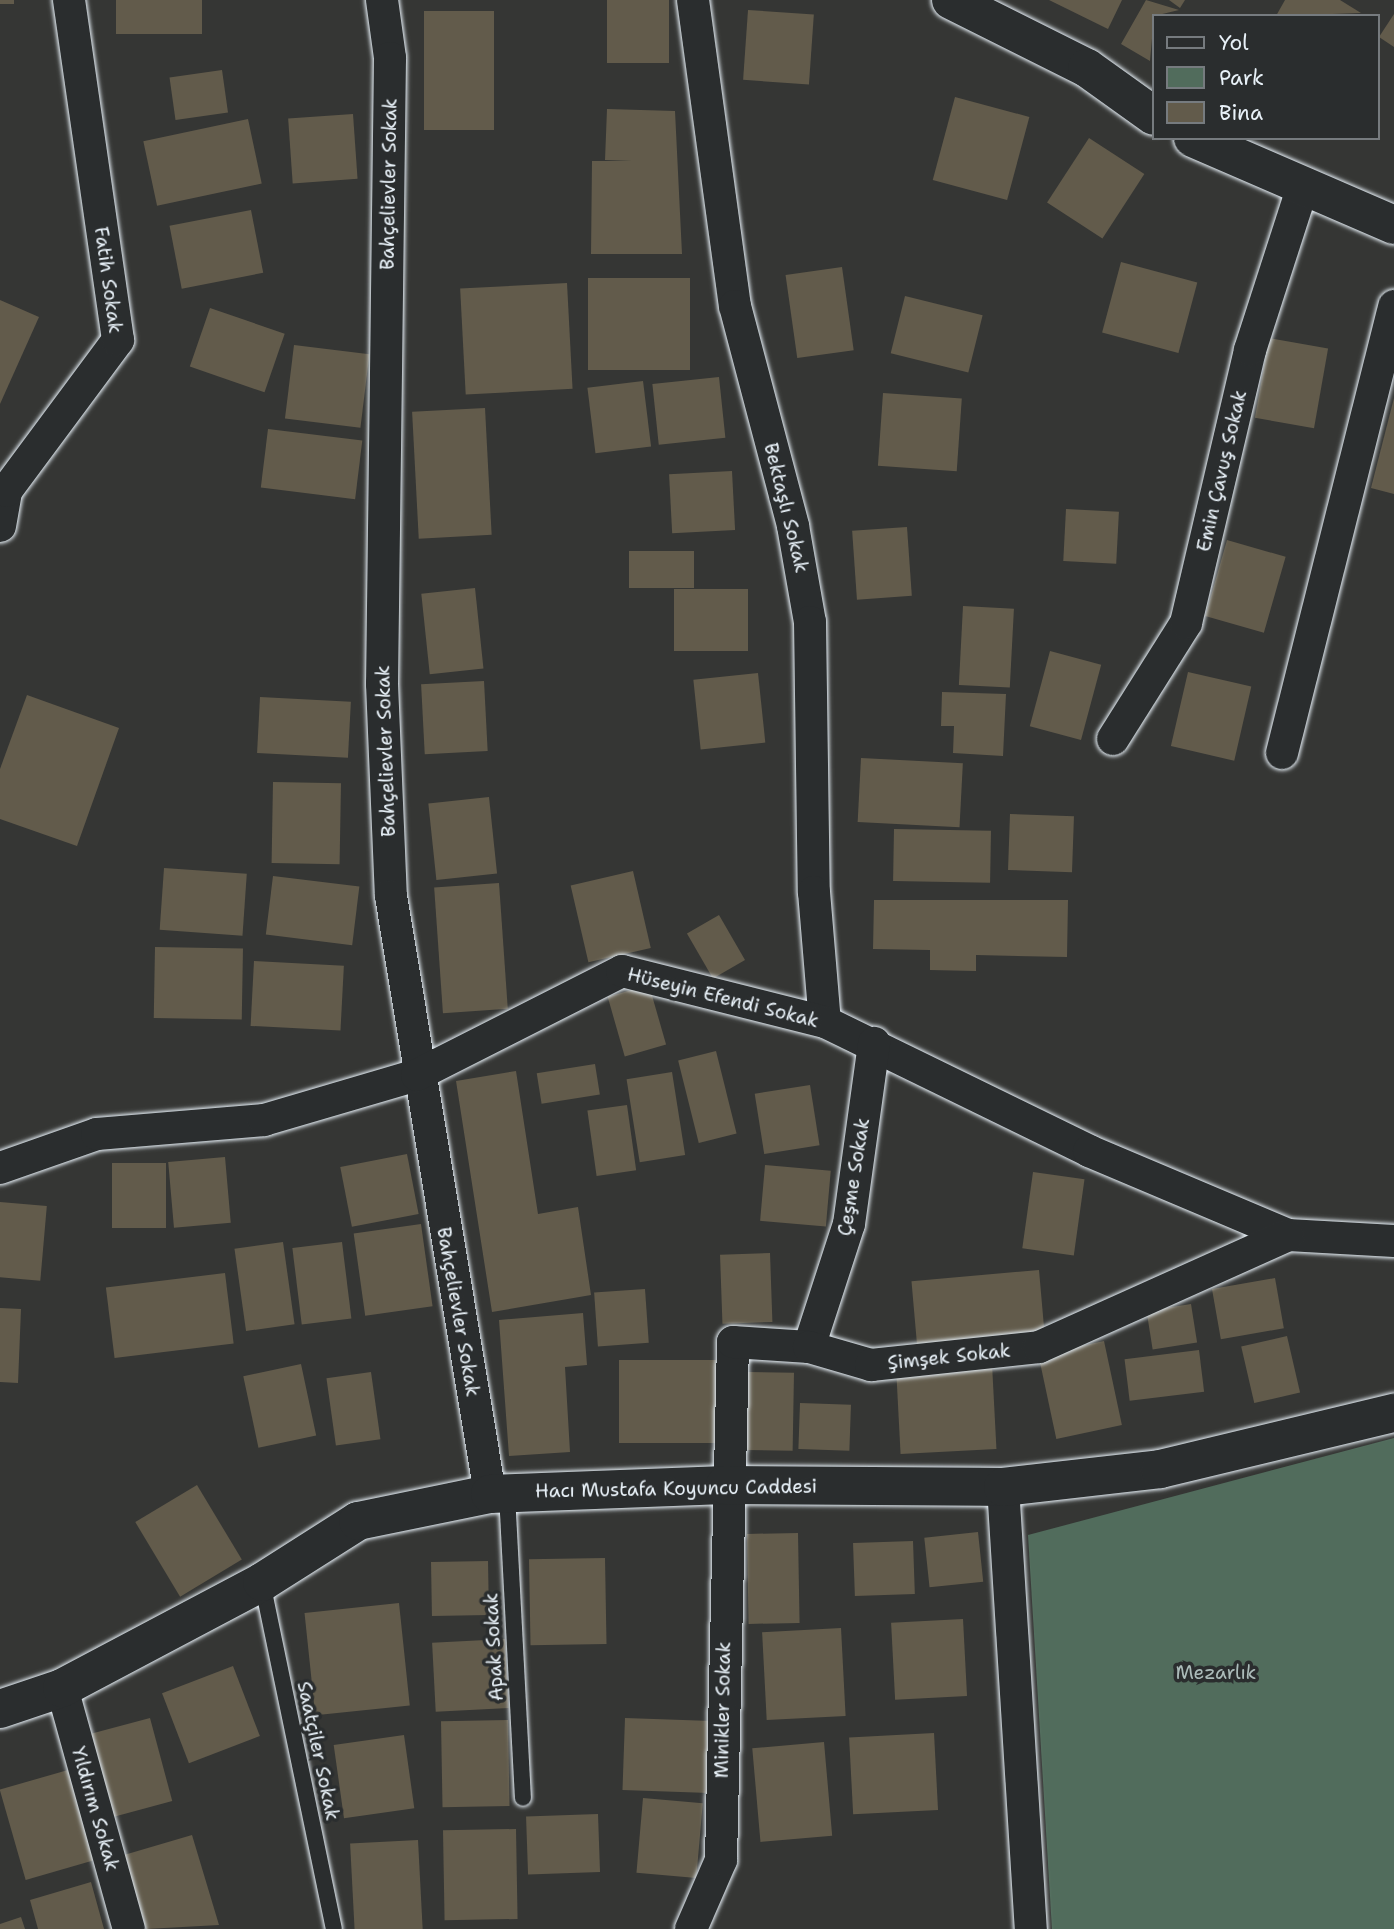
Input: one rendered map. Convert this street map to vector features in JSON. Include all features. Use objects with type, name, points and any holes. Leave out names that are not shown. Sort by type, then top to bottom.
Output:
[{"type":"street","name":"Fatih Sokak","points":[[0,526],[3,492],[118,340],[69,0]]},
{"type":"street","name":"Bahçelievler Sokak","points":[[382,0],[390,58],[382,684],[391,896],[417,1075],[498,1494]]},
{"type":"street","name":"Bektaşlı Sokak","points":[[693,0],[735,306],[793,526],[810,622],[814,892],[825,1022]]},
{"type":"street","points":[[951,0],[1087,68],[1152,115]]},
{"type":"street","points":[[1197,140],[1302,189],[1394,225]]},
{"type":"street","name":"Emin Çavuş Sokak","points":[[1113,739],[1186,623],[1250,350],[1302,189]]},
{"type":"street","points":[[1282,753],[1394,306]]},
{"type":"street","name":"Hüseyin Efendi Sokak","points":[[0,1168],[97,1134],[264,1120],[417,1075],[622,971],[825,1022],[874,1043],[1089,1151],[1288,1235],[1394,1241]]},
{"type":"street","name":"Çeşme Sokak","points":[[809,1348],[849,1224],[874,1043]]},
{"type":"street","name":"Şimşek Sokak","points":[[725,1485],[733,1342],[809,1348],[871,1366],[1039,1346],[1288,1235]]},
{"type":"street","name":"Hacı Mustafa Koyuncu Caddesi","points":[[0,1709],[62,1688],[262,1582],[358,1521],[498,1494],[725,1485],[1003,1487],[1160,1469],[1394,1413]]},
{"type":"street","name":"Minikler Sokak","points":[[691,1929],[721,1860],[725,1485]]},
{"type":"street","points":[[1003,1487],[1031,1929]]},
{"type":"street","name":"Yıldırım Sokak","points":[[62,1688],[129,1929]]},
{"type":"lane","name":"Apak Sokak","points":[[498,1494],[523,1798]]},
{"type":"lane","name":"Saatçiler Sokak","points":[[262,1582],[334,1929]]},
{"type":"green space","name":"Mezarlık","points":[[1394,1438],[1394,1929],[1052,1929],[1028,1535]]},
{"type":"building","points":[[0,0],[14,0],[14,4],[0,4]]},
{"type":"building","points":[[116,0],[202,0],[202,34],[116,34]]},
{"type":"building","points":[[607,0],[669,0],[669,63],[607,63]]},
{"type":"building","points":[[1049,0],[1122,0],[1108,29]]},
{"type":"building","points":[[1146,0],[1179,10],[1152,14],[1150,61],[1121,44]]},
{"type":"building","points":[[1169,0],[1185,0],[1180,8]]},
{"type":"building","points":[[1285,0],[1340,0],[1361,13],[1333,14],[1277,14]]},
{"type":"building","points":[[748,10],[814,15],[809,84],[743,80]]},
{"type":"building","points":[[424,11],[494,11],[494,130],[424,130]]},
{"type":"building","points":[[1394,14],[1394,47],[1380,35]]},
{"type":"building","points":[[222,70],[228,113],[176,120],[170,77]]},
{"type":"building","points":[[955,97],[1029,117],[1007,200],[933,180]]},
{"type":"building","points":[[607,109],[675,111],[682,254],[591,254],[592,161],[632,161],[605,160]]},
{"type":"building","points":[[353,114],[358,179],[293,183],[288,119]]},
{"type":"building","points":[[248,119],[262,184],[157,206],[143,141]]},
{"type":"building","points":[[1089,138],[1144,174],[1102,239],[1047,203]]},
{"type":"building","points":[[251,210],[263,273],[182,289],[170,226]]},
{"type":"building","points":[[1121,262],[1197,282],[1178,353],[1102,333]]},
{"type":"building","points":[[842,267],[854,350],[797,358],[786,275]]},
{"type":"building","points":[[588,278],[690,278],[690,370],[588,370]]},
{"type":"building","points":[[567,283],[573,389],[466,394],[460,289]]},
{"type":"building","points":[[905,296],[983,315],[968,373],[891,353]]},
{"type":"building","points":[[0,300],[39,317],[0,404]]},
{"type":"building","points":[[210,308],[285,334],[265,392],[190,367]]},
{"type":"building","points":[[1269,338],[1328,348],[1314,428],[1255,418]]},
{"type":"building","points":[[294,345],[369,354],[360,428],[285,418]]},
{"type":"building","points":[[719,377],[725,438],[659,445],[652,384]]},
{"type":"building","points":[[643,381],[651,447],[595,453],[587,388]]},
{"type":"building","points":[[883,393],[962,399],[957,471],[878,466]]},
{"type":"building","points":[[1394,398],[1394,494],[1371,488]]},
{"type":"building","points":[[485,408],[492,535],[419,539],[412,412]]},
{"type":"building","points":[[268,429],[362,441],[355,499],[261,488]]},
{"type":"building","points":[[732,471],[735,530],[672,533],[669,474]]},
{"type":"building","points":[[1066,509],[1119,512],[1116,564],[1063,561]]},
{"type":"building","points":[[907,527],[912,596],[857,600],[852,531]]},
{"type":"building","points":[[1227,540],[1286,557],[1264,633],[1205,616]]},
{"type":"building","points":[[629,551],[694,551],[694,588],[629,588]]},
{"type":"building","points":[[475,588],[483,669],[430,674],[421,594]]},
{"type":"building","points":[[674,589],[748,589],[748,651],[674,651]]},
{"type":"building","points":[[963,606],[1014,609],[1010,688],[959,685]]},
{"type":"building","points":[[1050,651],[1101,665],[1081,740],[1030,726]]},
{"type":"building","points":[[1188,672],[1251,687],[1234,761],[1171,746]]},
{"type":"building","points":[[758,673],[765,743],[701,749],[693,680]]},
{"type":"building","points":[[484,681],[488,751],[425,754],[421,684]]},
{"type":"building","points":[[942,692],[1006,694],[1003,756],[953,753],[954,726],[941,726]]},
{"type":"building","points":[[27,695],[119,728],[77,846],[0,819],[0,769]]},
{"type":"building","points":[[260,697],[351,702],[348,758],[257,753]]},
{"type":"building","points":[[861,758],[963,763],[960,827],[858,822]]},
{"type":"building","points":[[273,782],[341,783],[340,864],[272,863]]},
{"type":"building","points":[[489,797],[497,874],[436,880],[428,803]]},
{"type":"building","points":[[1010,814],[1074,816],[1072,872],[1008,870]]},
{"type":"building","points":[[894,829],[991,831],[990,883],[893,881]]},
{"type":"building","points":[[164,868],[247,874],[242,936],[160,930]]},
{"type":"building","points":[[633,871],[651,948],[588,962],[571,885]]},
{"type":"building","points":[[273,876],[359,887],[352,945],[266,935]]},
{"type":"building","points":[[499,883],[508,1009],[443,1013],[434,888]]},
{"type":"building","points":[[874,900],[1068,900],[1067,957],[976,955],[976,971],[930,970],[930,950],[873,949]]},
{"type":"building","points":[[719,915],[745,960],[713,979],[687,933]]},
{"type":"building","points":[[155,947],[243,949],[242,1020],[154,1018]]},
{"type":"building","points":[[254,961],[344,966],[340,1031],[251,1026]]},
{"type":"building","points":[[649,985],[666,1045],[625,1056],[608,997]]},
{"type":"building","points":[[716,1051],[737,1133],[699,1143],[678,1060]]},
{"type":"building","points":[[595,1064],[600,1095],[542,1104],[537,1073]]},
{"type":"building","points":[[516,1071],[538,1214],[578,1207],[591,1295],[492,1312],[456,1081]]},
{"type":"building","points":[[672,1072],[685,1155],[640,1162],[627,1079]]},
{"type":"building","points":[[810,1085],[820,1145],[764,1154],[755,1094]]},
{"type":"building","points":[[627,1105],[636,1170],[597,1176],[587,1111]]},
{"type":"building","points":[[407,1154],[419,1214],[352,1227],[340,1167]]},
{"type":"building","points":[[225,1157],[231,1223],[174,1228],[168,1162]]},
{"type":"building","points":[[112,1163],[166,1163],[166,1228],[112,1228]]},
{"type":"building","points":[[765,1165],[831,1171],[826,1227],[760,1221]]},
{"type":"building","points":[[1033,1172],[1084,1179],[1074,1255],[1022,1248]]},
{"type":"building","points":[[0,1202],[47,1206],[40,1281],[0,1277]]},
{"type":"building","points":[[421,1224],[433,1306],[365,1316],[354,1233]]},
{"type":"building","points":[[283,1242],[295,1324],[246,1331],[234,1249]]},
{"type":"building","points":[[342,1242],[351,1318],[302,1325],[292,1248]]},
{"type":"building","points":[[770,1253],[772,1322],[722,1324],[720,1255]]},
{"type":"building","points":[[1039,1270],[1045,1336],[917,1347],[911,1281]]},
{"type":"building","points":[[225,1273],[234,1343],[115,1358],[106,1288]]},
{"type":"building","points":[[1275,1278],[1284,1328],[1221,1339],[1212,1289]]},
{"type":"building","points":[[645,1289],[649,1343],[598,1346],[594,1293]]},
{"type":"building","points":[[1191,1304],[1197,1343],[1153,1350],[1147,1311]]},
{"type":"building","points":[[0,1308],[21,1309],[18,1383],[0,1382]]},
{"type":"building","points":[[583,1313],[587,1365],[565,1367],[570,1452],[509,1456],[499,1320]]},
{"type":"building","points":[[1287,1336],[1300,1393],[1254,1403],[1241,1347]]},
{"type":"building","points":[[1104,1341],[1122,1425],[1056,1439],[1038,1355]]},
{"type":"building","points":[[1199,1350],[1204,1392],[1130,1401],[1125,1359]]},
{"type":"building","points":[[619,1360],[716,1360],[716,1443],[619,1443]]},
{"type":"building","points":[[301,1364],[316,1435],[258,1448],[243,1376]]},
{"type":"building","points":[[992,1364],[996,1449],[901,1454],[896,1369]]},
{"type":"building","points":[[371,1372],[380,1439],[336,1446],[326,1378]]},
{"type":"building","points":[[748,1372],[794,1373],[793,1451],[747,1450]]},
{"type":"building","points":[[800,1403],[851,1405],[849,1451],[798,1449]]},
{"type":"building","points":[[197,1485],[242,1560],[180,1597],[135,1522]]},
{"type":"building","points":[[978,1532],[983,1582],[930,1587],[924,1538]]},
{"type":"building","points":[[798,1533],[800,1623],[749,1624],[747,1534]]},
{"type":"building","points":[[913,1541],[915,1594],[855,1596],[853,1543]]},
{"type":"building","points":[[605,1558],[607,1644],[531,1645],[529,1559]]},
{"type":"building","points":[[488,1561],[489,1615],[432,1616],[431,1562]]},
{"type":"building","points":[[399,1603],[410,1705],[315,1715],[305,1613]]},
{"type":"building","points":[[963,1619],[967,1696],[895,1700],[891,1623]]},
{"type":"building","points":[[841,1628],[846,1716],[767,1720],[762,1632]]},
{"type":"building","points":[[505,1639],[509,1708],[436,1712],[432,1643]]},
{"type":"building","points":[[233,1666],[260,1736],[189,1763],[162,1693]]},
{"type":"building","points":[[150,1718],[172,1801],[108,1818],[85,1735]]},
{"type":"building","points":[[625,1718],[712,1721],[709,1793],[622,1790]]},
{"type":"building","points":[[508,1720],[510,1806],[443,1807],[441,1721]]},
{"type":"building","points":[[934,1733],[938,1810],[853,1814],[849,1737]]},
{"type":"building","points":[[404,1735],[414,1808],[344,1818],[334,1745]]},
{"type":"building","points":[[824,1742],[832,1836],[760,1842],[752,1748]]},
{"type":"building","points":[[68,1770],[94,1860],[26,1880],[0,1789]]},
{"type":"building","points":[[643,1798],[703,1803],[696,1878],[636,1873]]},
{"type":"building","points":[[598,1814],[600,1872],[528,1874],[526,1817]]},
{"type":"building","points":[[516,1829],[518,1919],[445,1920],[443,1830]]},
{"type":"building","points":[[192,1835],[219,1925],[146,1929],[124,1855]]},
{"type":"building","points":[[418,1840],[423,1929],[355,1929],[350,1844]]},
{"type":"building","points":[[91,1882],[104,1929],[38,1929],[30,1900]]},
{"type":"building","points":[[21,1917],[25,1929],[0,1929],[0,1924]]}]
